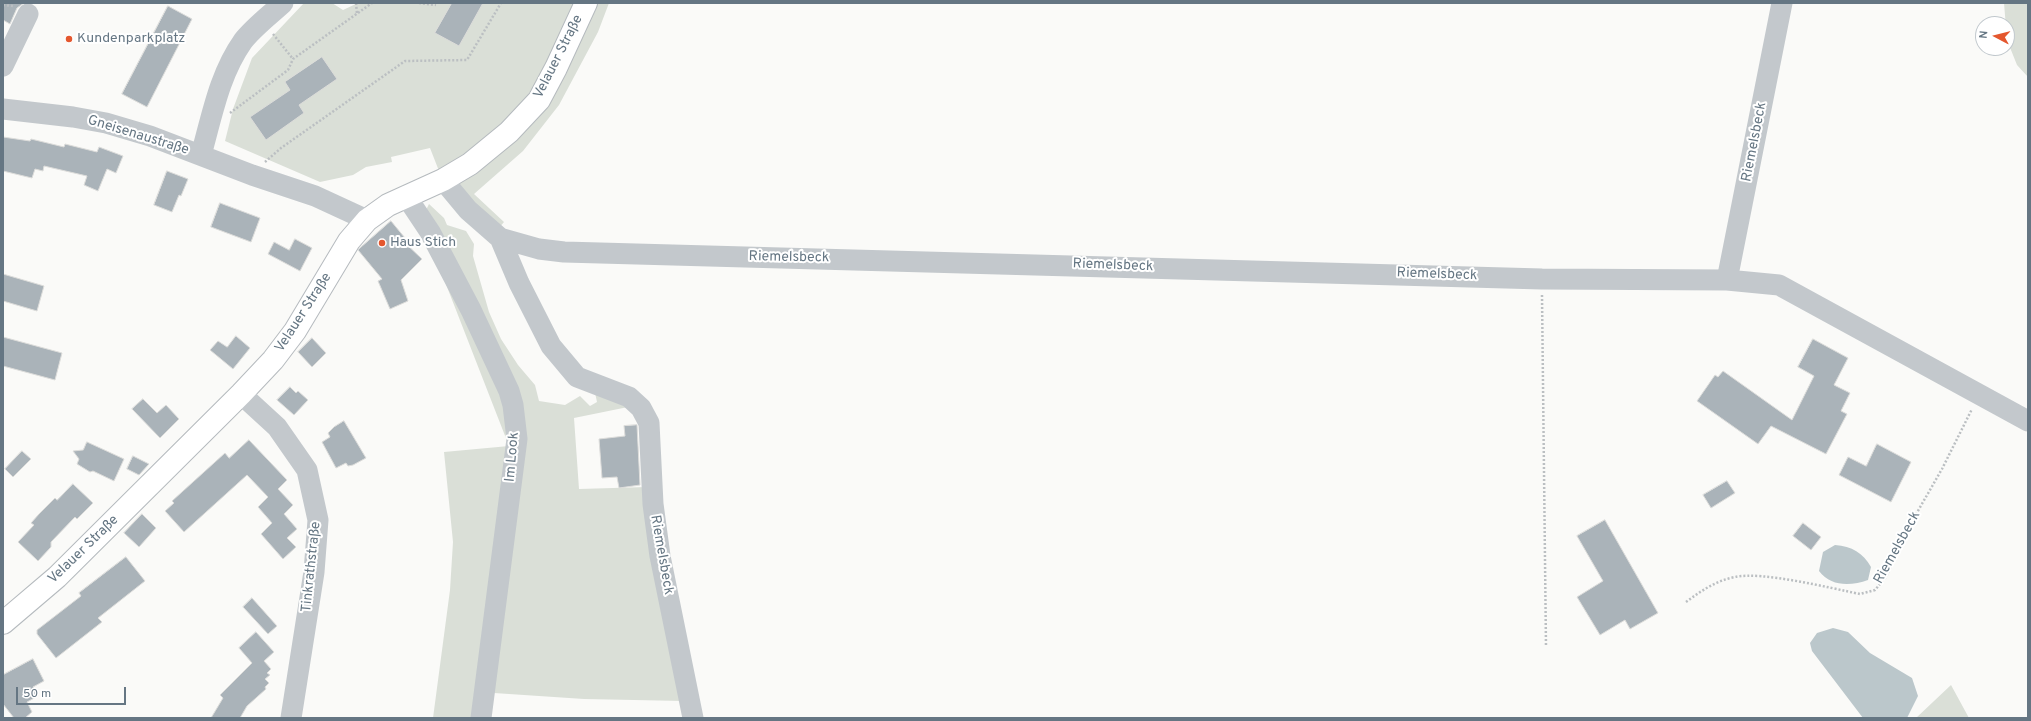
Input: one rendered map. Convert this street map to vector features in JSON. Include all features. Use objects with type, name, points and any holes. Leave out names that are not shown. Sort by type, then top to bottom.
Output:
[{"type":"main road","name":"Velauer Straße","points":[[3,623],[57,577],[241,394],[273,360],[295,331],[344,248],[367,220],[406,196],[443,180],[470,164],[509,132],[539,100],[556,68],[586,3]]},
{"type":"street","name":"Gneisenaustraße","points":[[201,155],[220,87],[230,62],[244,40],[283,3]]},
{"type":"street","name":"Riemelsbeck","points":[[1727,280],[1782,3]]},
{"type":"street","points":[[3,66],[28,14]]},
{"type":"street","name":"Gneisenaustraße","points":[[3,110],[66,116],[106,123],[150,136],[252,175],[315,196],[367,220]]},
{"type":"street","name":"Riemelsbeck","points":[[443,180],[468,210],[500,238],[540,249],[587,253],[1542,279],[1727,280],[1779,285],[2028,421]]},
{"type":"street","name":"Im Look","points":[[406,196],[430,232],[471,310],[509,391],[516,422],[517,439],[480,718]]},
{"type":"street","name":"Riemelsbeck","points":[[500,238],[518,283],[551,346],[578,377],[629,397],[641,408],[649,423],[652,504],[660,556],[693,718]]},
{"type":"street","name":"Tinkrathstraße","points":[[241,394],[277,427],[307,470],[318,520],[314,572],[291,718]]},
{"type":"path","points":[[356,3],[357,14]]},
{"type":"path","points":[[226,116],[288,70],[293,59],[372,3]]},
{"type":"path","points":[[419,3],[436,5]]},
{"type":"path","points":[[252,175],[281,148],[405,61],[468,60],[501,3]]},
{"type":"path","points":[[270,30],[293,59]]},
{"type":"path","points":[[1542,279],[1546,647]]},
{"type":"path","name":"Riemelsbeck","points":[[1686,602],[1709,586],[1736,577],[1766,577],[1860,594],[1875,590],[1886,577],[1907,530],[1942,469],[1980,394]]},
{"type":"shaded area","points":[[304,3],[332,3],[343,10],[358,3],[577,3],[539,78],[515,115],[472,152],[439,171],[430,148],[391,157],[392,162],[366,167],[353,175],[320,182],[225,141],[233,109],[252,58]]},
{"type":"shaded area","points":[[594,3],[609,3],[598,32],[559,105],[523,151],[474,194],[504,222],[499,228],[453,181],[493,155]]},
{"type":"shaded area","points":[[2004,3],[2028,3],[2028,77],[2017,65],[2013,56],[2015,56],[2015,16],[2005,16]]},
{"type":"shaded area","points":[[429,204],[444,218],[447,225],[466,231],[474,244],[473,256],[489,312],[501,339],[518,365],[535,385],[539,401],[565,405],[580,396],[590,406],[597,402],[594,388],[633,406],[574,418],[579,489],[647,487],[684,701],[584,699],[479,692],[475,718],[433,718],[450,590],[453,542],[444,452],[509,446],[426,233],[424,214]]},
{"type":"shaded area","points":[[1835,545],[1847,547],[1861,554],[1871,567],[1868,580],[1842,584],[1829,580],[1819,571],[1823,552]]},
{"type":"shaded area","points":[[1833,628],[1848,632],[1870,653],[1912,678],[1918,696],[1907,718],[1863,718],[1812,651],[1810,643],[1817,633]]},
{"type":"shaded area","points":[[1951,685],[1969,718],[1916,718]]},
{"type":"building","points":[[3,3],[24,3],[17,8],[10,24],[3,20]]},
{"type":"building","points":[[452,3],[483,3],[459,46],[435,33]]},
{"type":"building","points":[[168,6],[192,19],[147,107],[122,94]]},
{"type":"building","points":[[322,57],[337,79],[299,105],[304,113],[266,140],[250,117],[290,90],[285,82]]},
{"type":"building","points":[[3,137],[30,141],[31,139],[64,147],[65,144],[97,152],[99,147],[123,156],[116,173],[107,169],[98,191],[84,185],[87,176],[44,166],[43,171],[35,169],[32,178],[3,171]]},
{"type":"building","points":[[167,171],[188,179],[172,212],[154,205]]},
{"type":"building","points":[[220,203],[260,218],[251,242],[211,227]]},
{"type":"building","points":[[391,221],[405,238],[402,240],[422,259],[401,280],[408,301],[390,309],[378,281],[382,279],[358,250]]},
{"type":"building","points":[[295,239],[312,248],[300,271],[268,254],[274,242],[289,250]]},
{"type":"building","points":[[3,274],[44,286],[37,311],[3,301]]},
{"type":"building","points":[[236,336],[250,348],[233,369],[210,350],[218,341],[227,347]]},
{"type":"building","points":[[3,337],[62,353],[55,380],[3,366]]},
{"type":"building","points":[[312,338],[326,353],[312,367],[298,352]]},
{"type":"building","points":[[1813,339],[1848,358],[1834,385],[1850,393],[1841,411],[1847,414],[1826,454],[1771,426],[1758,444],[1697,401],[1715,375],[1718,377],[1723,371],[1792,420],[1814,376],[1798,367]]},
{"type":"building","points":[[290,387],[296,393],[298,391],[308,400],[294,415],[277,400]]},
{"type":"building","points":[[143,399],[157,413],[166,405],[179,419],[160,438],[132,409]]},
{"type":"building","points":[[344,421],[366,458],[353,465],[348,466],[346,463],[336,468],[322,442],[330,437],[328,433],[334,427]]},
{"type":"building","points":[[637,425],[640,485],[619,488],[617,477],[602,478],[599,439],[625,436],[624,426]]},
{"type":"building","points":[[249,440],[287,480],[278,489],[293,505],[284,514],[297,529],[287,538],[296,547],[283,559],[261,534],[272,523],[258,507],[268,497],[247,475],[184,532],[165,511],[174,503],[172,501],[225,453],[229,458]]},
{"type":"building","points":[[87,442],[124,459],[114,481],[93,471],[90,472],[77,464],[79,459],[73,451],[83,450]]},
{"type":"building","points":[[1877,444],[1911,462],[1891,502],[1839,475],[1848,457],[1866,466]]},
{"type":"building","points":[[22,451],[31,459],[13,477],[5,469]]},
{"type":"building","points":[[133,456],[149,464],[139,475],[127,469]]},
{"type":"building","points":[[1727,481],[1735,493],[1711,508],[1703,495]]},
{"type":"building","points":[[73,484],[93,503],[77,519],[75,517],[51,542],[51,547],[38,561],[18,542],[34,525],[31,523],[39,514],[55,498],[57,500]]},
{"type":"building","points":[[142,514],[156,528],[139,547],[124,533]]},
{"type":"building","points":[[1605,520],[1658,613],[1630,629],[1625,620],[1600,635],[1577,597],[1603,581],[1577,536]]},
{"type":"building","points":[[1803,523],[1821,537],[1811,550],[1793,536]]},
{"type":"building","points":[[126,557],[145,581],[98,618],[102,622],[56,658],[37,634],[37,630],[81,596],[79,593]]},
{"type":"building","points":[[252,598],[277,626],[268,634],[243,607]]},
{"type":"building","points":[[256,632],[274,652],[264,661],[271,669],[267,673],[270,675],[265,679],[269,683],[265,687],[266,689],[247,706],[240,718],[211,718],[223,698],[220,695],[252,663],[239,648]]},
{"type":"building","points":[[33,659],[44,681],[33,687],[38,696],[27,702],[32,712],[25,718],[14,718],[3,704],[3,675]]},
{"type":"place","name":"Kundenparkplatz","points":[[69,39]]},
{"type":"place","name":"Haus Stich","points":[[382,243]]}]
